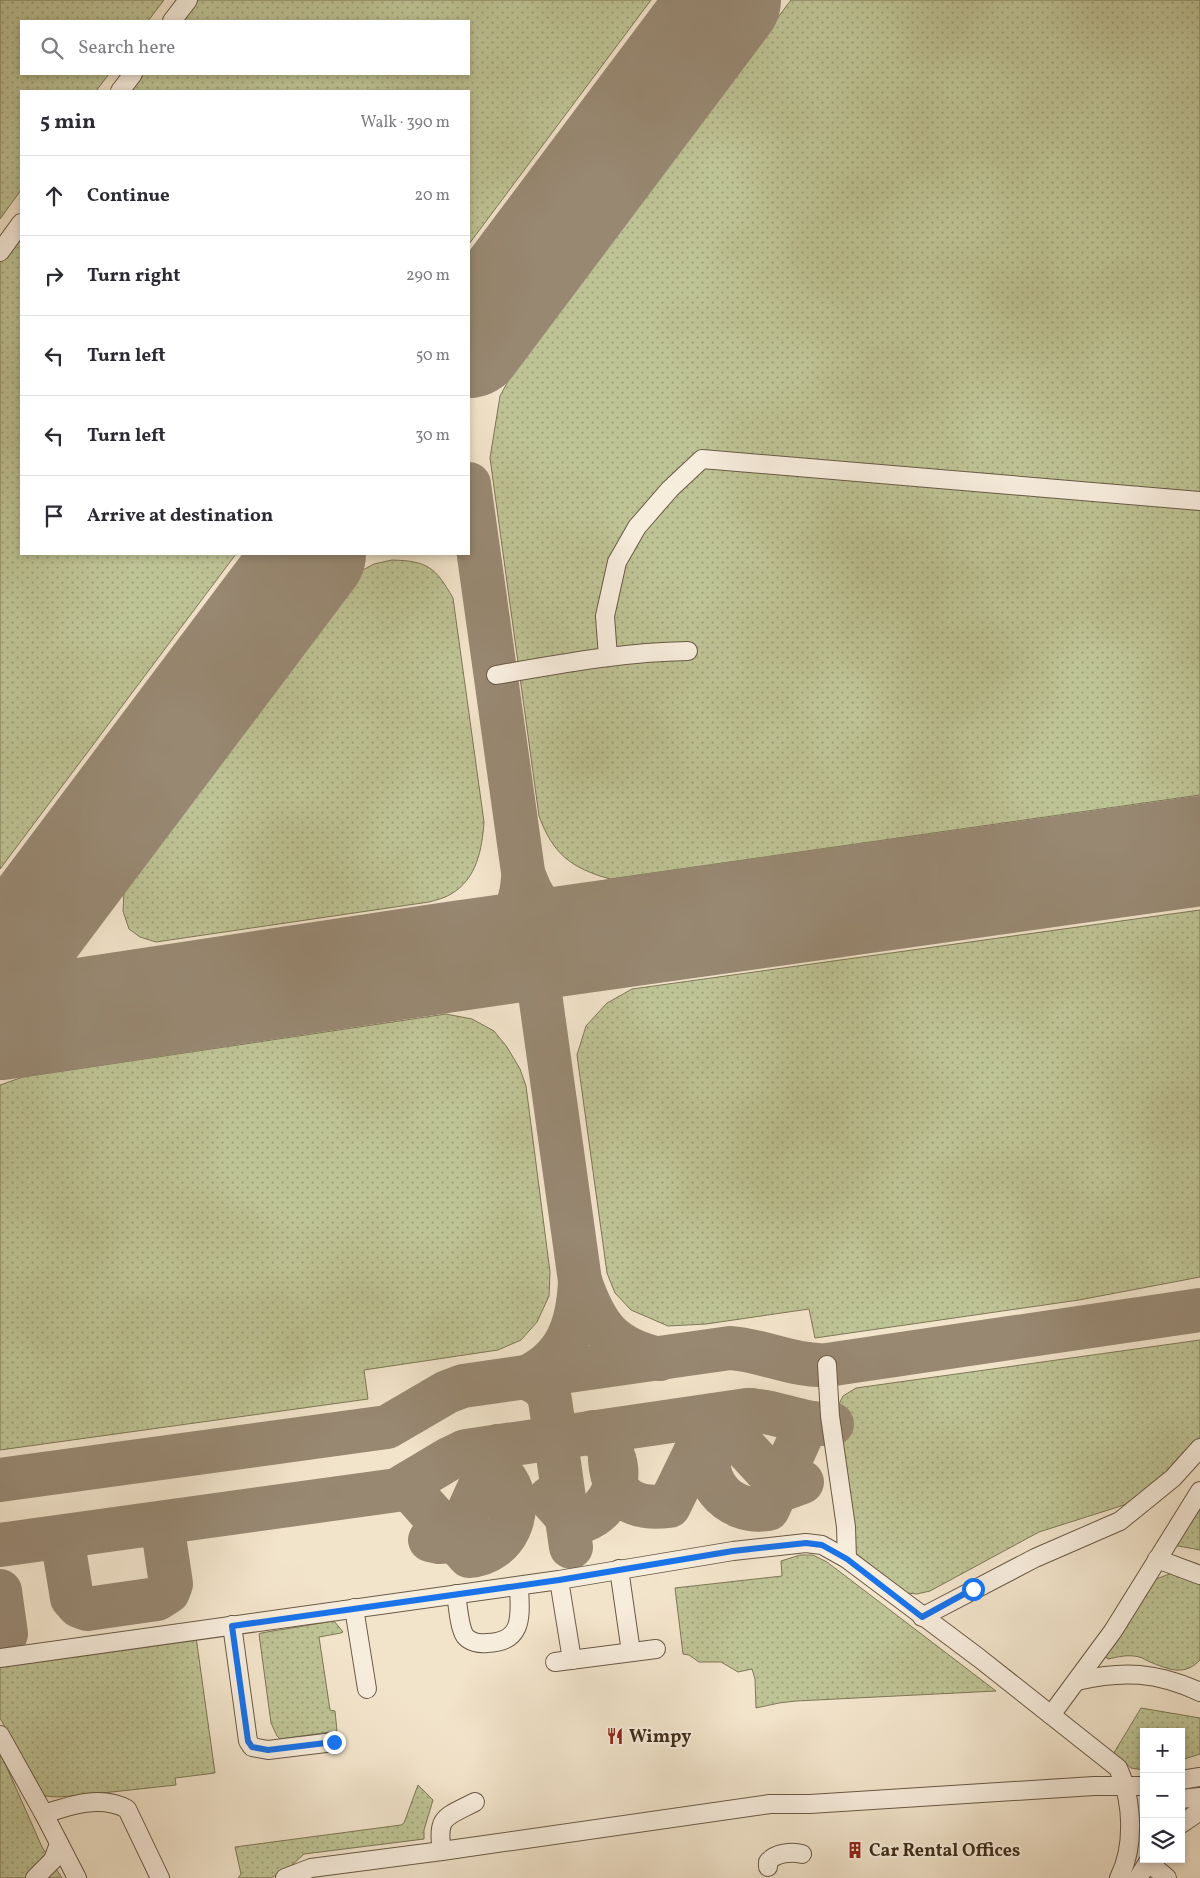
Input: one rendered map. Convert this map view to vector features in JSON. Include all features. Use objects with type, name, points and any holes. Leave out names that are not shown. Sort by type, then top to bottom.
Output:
[{"type":"lane","points":[[173,20],[188,0]]},
{"type":"lane","points":[[121,90],[132,75]]},
{"type":"lane","points":[[0,252],[20,224]]},
{"type":"lane","points":[[608,657],[605,616],[617,562],[637,527],[670,489],[702,459],[1200,501]]},
{"type":"lane","points":[[496,675],[608,657],[651,652],[688,651]]},
{"type":"lane","points":[[827,1365],[830,1416],[846,1527],[847,1559]]},
{"type":"lane","points":[[922,1617],[1035,1558],[1120,1521],[1173,1478],[1200,1448]]},
{"type":"lane","points":[[1051,1715],[1113,1631],[1200,1491]]},
{"type":"lane","points":[[0,1658],[519,1586],[733,1551],[806,1543],[822,1545],[847,1559],[979,1658],[1118,1768],[1132,1797],[1129,1849],[1119,1878]]},
{"type":"lane","points":[[1157,1559],[1200,1574]]},
{"type":"lane","points":[[618,1569],[631,1652]]},
{"type":"lane","points":[[559,1580],[564,1661],[656,1649]]},
{"type":"lane","points":[[456,1594],[463,1632],[466,1638],[473,1642],[500,1642],[511,1636],[518,1626],[520,1617],[519,1586]]},
{"type":"lane","points":[[354,1608],[367,1690]]},
{"type":"lane","points":[[232,1626],[248,1741],[252,1747],[268,1750],[334,1742]]},
{"type":"lane","points":[[1077,1681],[1095,1677],[1128,1674],[1163,1678],[1200,1692]]},
{"type":"lane","points":[[0,1735],[77,1878]]},
{"type":"lane","points":[[1185,1779],[1200,1777]]},
{"type":"lane","points":[[285,1878],[311,1868],[442,1852],[770,1804],[810,1804],[1024,1784],[1094,1786],[1132,1797]]},
{"type":"lane","points":[[1185,1799],[1200,1798]]},
{"type":"lane","points":[[44,1814],[72,1805],[97,1802],[116,1803],[126,1809],[160,1878]]},
{"type":"lane","points":[[442,1852],[439,1833],[442,1823],[449,1816],[475,1802]]},
{"type":"lane","points":[[1185,1821],[1200,1811]]},
{"type":"lane","points":[[35,1878],[53,1860],[59,1844]]},
{"type":"lane","points":[[768,1867],[768,1862],[776,1855],[802,1854]]},
{"type":"lane","points":[[1138,1878],[1146,1863]]},
{"type":"lane","points":[[1151,1863],[1167,1878]]},
{"type":"green space","points":[[0,0],[164,0],[149,20],[20,20],[20,75],[108,75],[97,90],[20,90],[20,191],[0,219]]},
{"type":"green space","points":[[192,0],[651,0],[470,243],[470,90],[124,90],[135,75],[470,75],[470,20],[177,20]]},
{"type":"green space","points":[[791,0],[1200,0],[1200,795],[610,879],[584,870],[565,858],[557,850],[544,829],[539,816],[490,458],[500,396],[520,359]]},
{"type":"green space","points":[[20,229],[20,555],[235,555],[0,869],[0,256]]},
{"type":"green space","points":[[392,560],[414,562],[429,568],[441,579],[453,598],[484,822],[480,853],[477,863],[467,880],[460,888],[449,895],[429,902],[156,942],[140,937],[129,929],[123,911],[124,892],[134,876],[359,572],[374,564]]},
{"type":"green space","points":[[1200,910],[1200,1277],[1079,1300],[815,1338],[809,1309],[706,1324],[668,1326],[631,1310],[615,1293],[607,1273],[577,1055],[586,1026],[607,1003],[632,989]]},
{"type":"green space","points":[[446,1014],[472,1019],[494,1031],[507,1047],[520,1069],[526,1086],[550,1272],[549,1296],[537,1322],[521,1340],[498,1350],[364,1370],[368,1399],[0,1450],[0,1085],[23,1077]]},
{"type":"green space","points":[[1200,1340],[1200,1438],[1174,1467],[1150,1488],[1124,1505],[1039,1532],[930,1591],[917,1594],[906,1593],[853,1551],[837,1408],[843,1396],[856,1388]]},
{"type":"green space","points":[[1200,1501],[1200,1550],[1173,1545]]},
{"type":"green space","points":[[800,1555],[813,1555],[827,1562],[996,1691],[796,1701],[756,1708],[755,1679],[752,1669],[738,1672],[721,1662],[699,1662],[689,1655],[683,1654],[675,1588],[782,1576],[781,1561]]},
{"type":"green space","points":[[1175,1572],[1200,1577],[1200,1660],[1188,1668],[1176,1670],[1135,1656],[1108,1659],[1103,1655],[1148,1582]]},
{"type":"green space","points":[[334,1621],[343,1632],[319,1637],[330,1710],[335,1711],[337,1731],[280,1739],[271,1723],[259,1634]]},
{"type":"green space","points":[[196,1637],[215,1773],[175,1778],[176,1785],[84,1795],[45,1796],[34,1780],[0,1718],[0,1666]]},
{"type":"green space","points":[[1141,1708],[1200,1718],[1200,1754],[1185,1759],[1185,1728],[1140,1728],[1140,1769],[1131,1768],[1121,1759],[1115,1761],[1112,1756]]},
{"type":"green space","points":[[0,1752],[42,1847],[62,1878],[0,1878]]},
{"type":"green space","points":[[418,1785],[433,1800],[424,1830],[424,1839],[304,1854],[291,1866],[271,1878],[238,1878],[241,1874],[235,1847],[401,1825],[404,1823]]},
{"type":"taxiway","points":[[470,347],[489,316]]},
{"type":"taxiway","points":[[470,491],[580,1281],[576,1312],[568,1339],[551,1361],[525,1378],[540,1386],[550,1400],[571,1547]]},
{"type":"taxiway","points":[[457,956],[484,944],[504,929],[512,919],[517,907],[523,878]]},
{"type":"taxiway","points":[[525,878],[538,903],[555,919],[603,936]]},
{"type":"taxiway","points":[[580,1281],[599,1323],[617,1342],[629,1349],[660,1359]]},
{"type":"taxiway","points":[[0,1480],[387,1427],[447,1392],[463,1386],[730,1348],[742,1349],[791,1361],[827,1365],[1200,1310]]},
{"type":"taxiway","points":[[0,1545],[397,1490],[466,1451],[747,1410],[768,1412],[810,1423],[832,1424]]},
{"type":"taxiway","points":[[751,1410],[731,1423],[718,1435],[710,1454],[709,1468],[712,1480],[728,1500],[740,1506],[753,1509],[768,1509],[807,1423]]},
{"type":"taxiway","points":[[715,1415],[783,1489],[802,1482]]},
{"type":"taxiway","points":[[610,1460],[615,1484],[620,1493],[627,1499],[645,1506],[669,1506],[707,1428]]},
{"type":"taxiway","points":[[550,1498],[572,1523],[594,1515],[609,1499],[614,1489],[616,1467],[609,1449],[593,1432]]},
{"type":"taxiway","points":[[430,1540],[439,1542],[455,1541],[498,1446]]},
{"type":"taxiway","points":[[406,1485],[469,1556],[493,1548],[509,1529],[513,1517],[514,1504],[512,1492],[506,1480],[497,1470],[464,1452]]},
{"type":"taxiway","points":[[62,1537],[72,1598],[79,1606],[87,1609],[157,1599],[168,1592],[171,1584],[162,1523]]},
{"type":"taxiway","points":[[0,1591],[6,1634]]},
{"type":"runway","points":[[470,342],[726,0]]},
{"type":"runway","points":[[0,968],[310,555]]},
{"type":"runway","points":[[0,1025],[457,956],[1200,851]]},
{"type":"place","name":"Wimpy","points":[[615,1736]]},
{"type":"place","name":"Car Rental Offices","points":[[855,1850]]},
{"type":"route","points":[[334,1742],[268,1750],[252,1747],[248,1741],[232,1626],[559,1580],[733,1551],[806,1543],[822,1545],[847,1559],[922,1617],[973,1589]]}]
